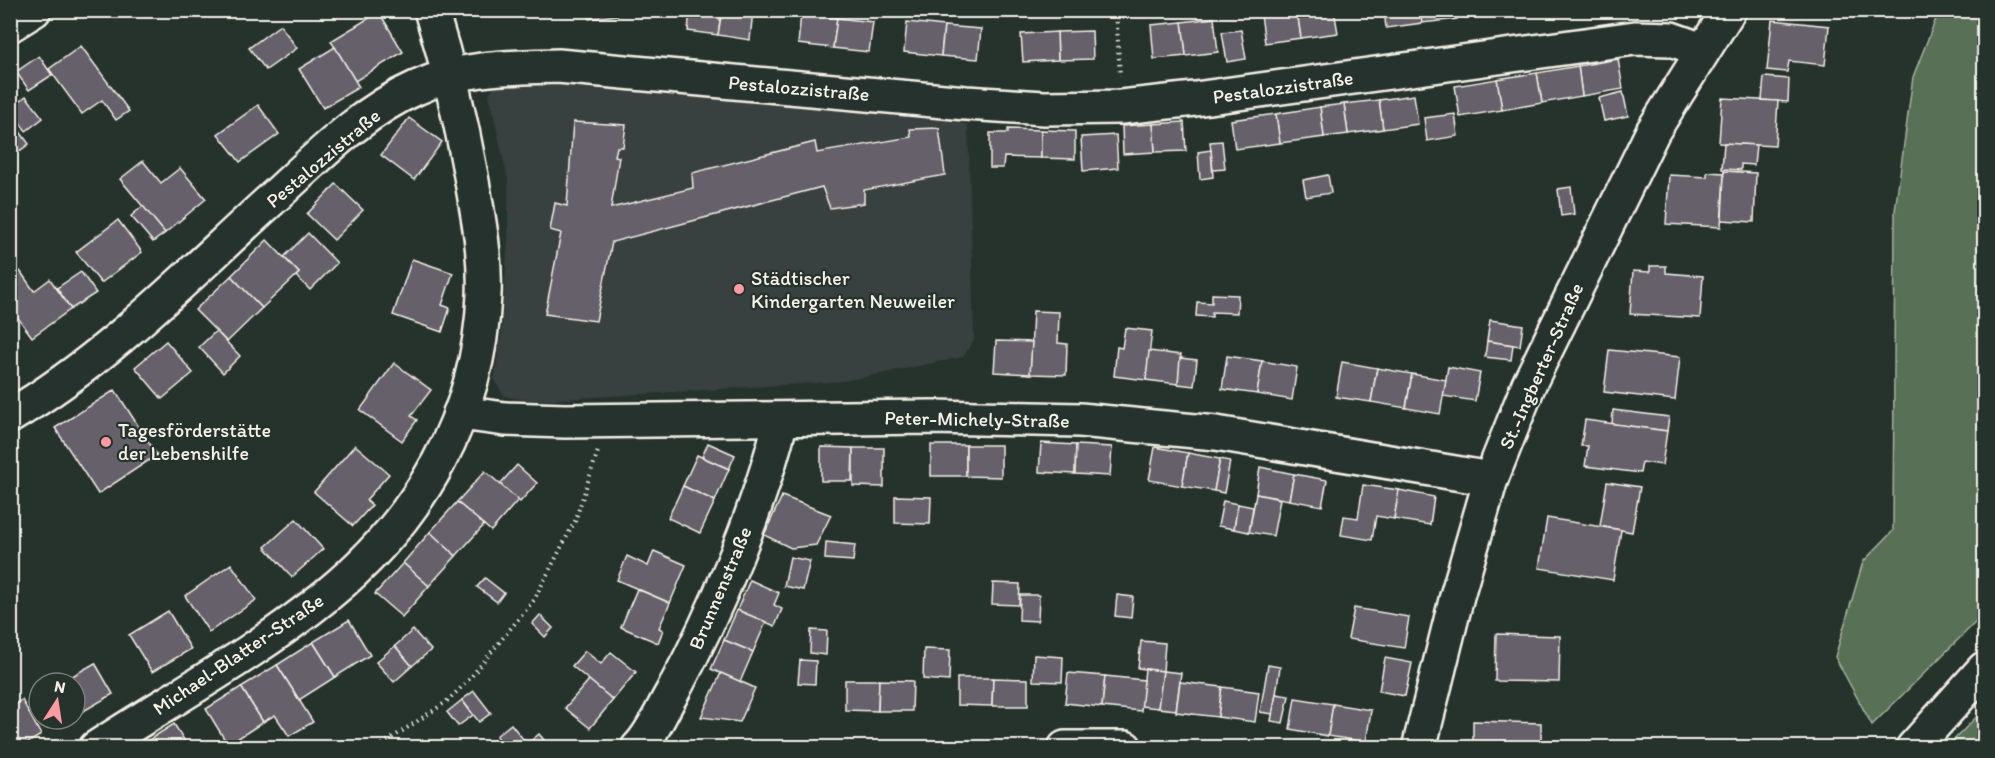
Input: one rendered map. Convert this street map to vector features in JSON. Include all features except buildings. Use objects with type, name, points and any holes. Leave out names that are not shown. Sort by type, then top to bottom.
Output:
[{"type":"street","points":[[10,25],[34,10]]},
{"type":"street","name":"Michael-Blatter-Straße","points":[[96,747],[271,636],[327,596],[363,562],[419,499],[445,453],[460,413],[478,343],[484,294],[480,225],[460,116],[431,10]]},
{"type":"street","name":"St.-Ingberter-Straße","points":[[1419,747],[1457,596],[1491,479],[1529,384],[1653,131],[1728,10]]},
{"type":"street","name":"Pestalozzistraße","points":[[10,416],[86,367],[360,122],[414,88],[450,75],[496,67],[558,66],[966,103],[1044,108],[1121,107],[1195,99],[1635,38],[1671,39],[1702,50]]},
{"type":"street","name":"Peter-Michely-Straße","points":[[460,413],[505,419],[608,421],[932,417],[1080,420],[1153,425],[1216,433],[1491,479]]},
{"type":"street","name":"Brunnenstraße","points":[[646,746],[694,653],[752,514],[781,420]]},
{"type":"street","points":[[1913,747],[1984,669]]},
{"type":"street","points":[[1065,747],[1125,747]]},
{"type":"path","points":[[1116,10],[1121,107]]},
{"type":"path","points":[[377,747],[446,702],[466,683],[534,600],[575,521],[608,421]]},
{"type":"shaded area","name":"Städtischer Kindergarten Neuweiler","points":[[566,82],[961,122],[968,125],[974,340],[963,357],[844,381],[532,401],[504,396],[494,379],[501,336],[508,241],[508,180],[489,94],[493,88],[505,85]]},
{"type":"green space","points":[[1939,11],[1984,11],[1984,614],[1872,725],[1835,657],[1863,562],[1893,531],[1895,211],[1913,77]]},
{"type":"green space","points":[[1984,709],[1984,747],[1947,747]]},
{"type":"place","name":"Städtischer Kindergarten Neuweiler","points":[[739,289]]},
{"type":"place","name":"Tagesförderstätte der Lebenshilfe","points":[[106,442]]}]
